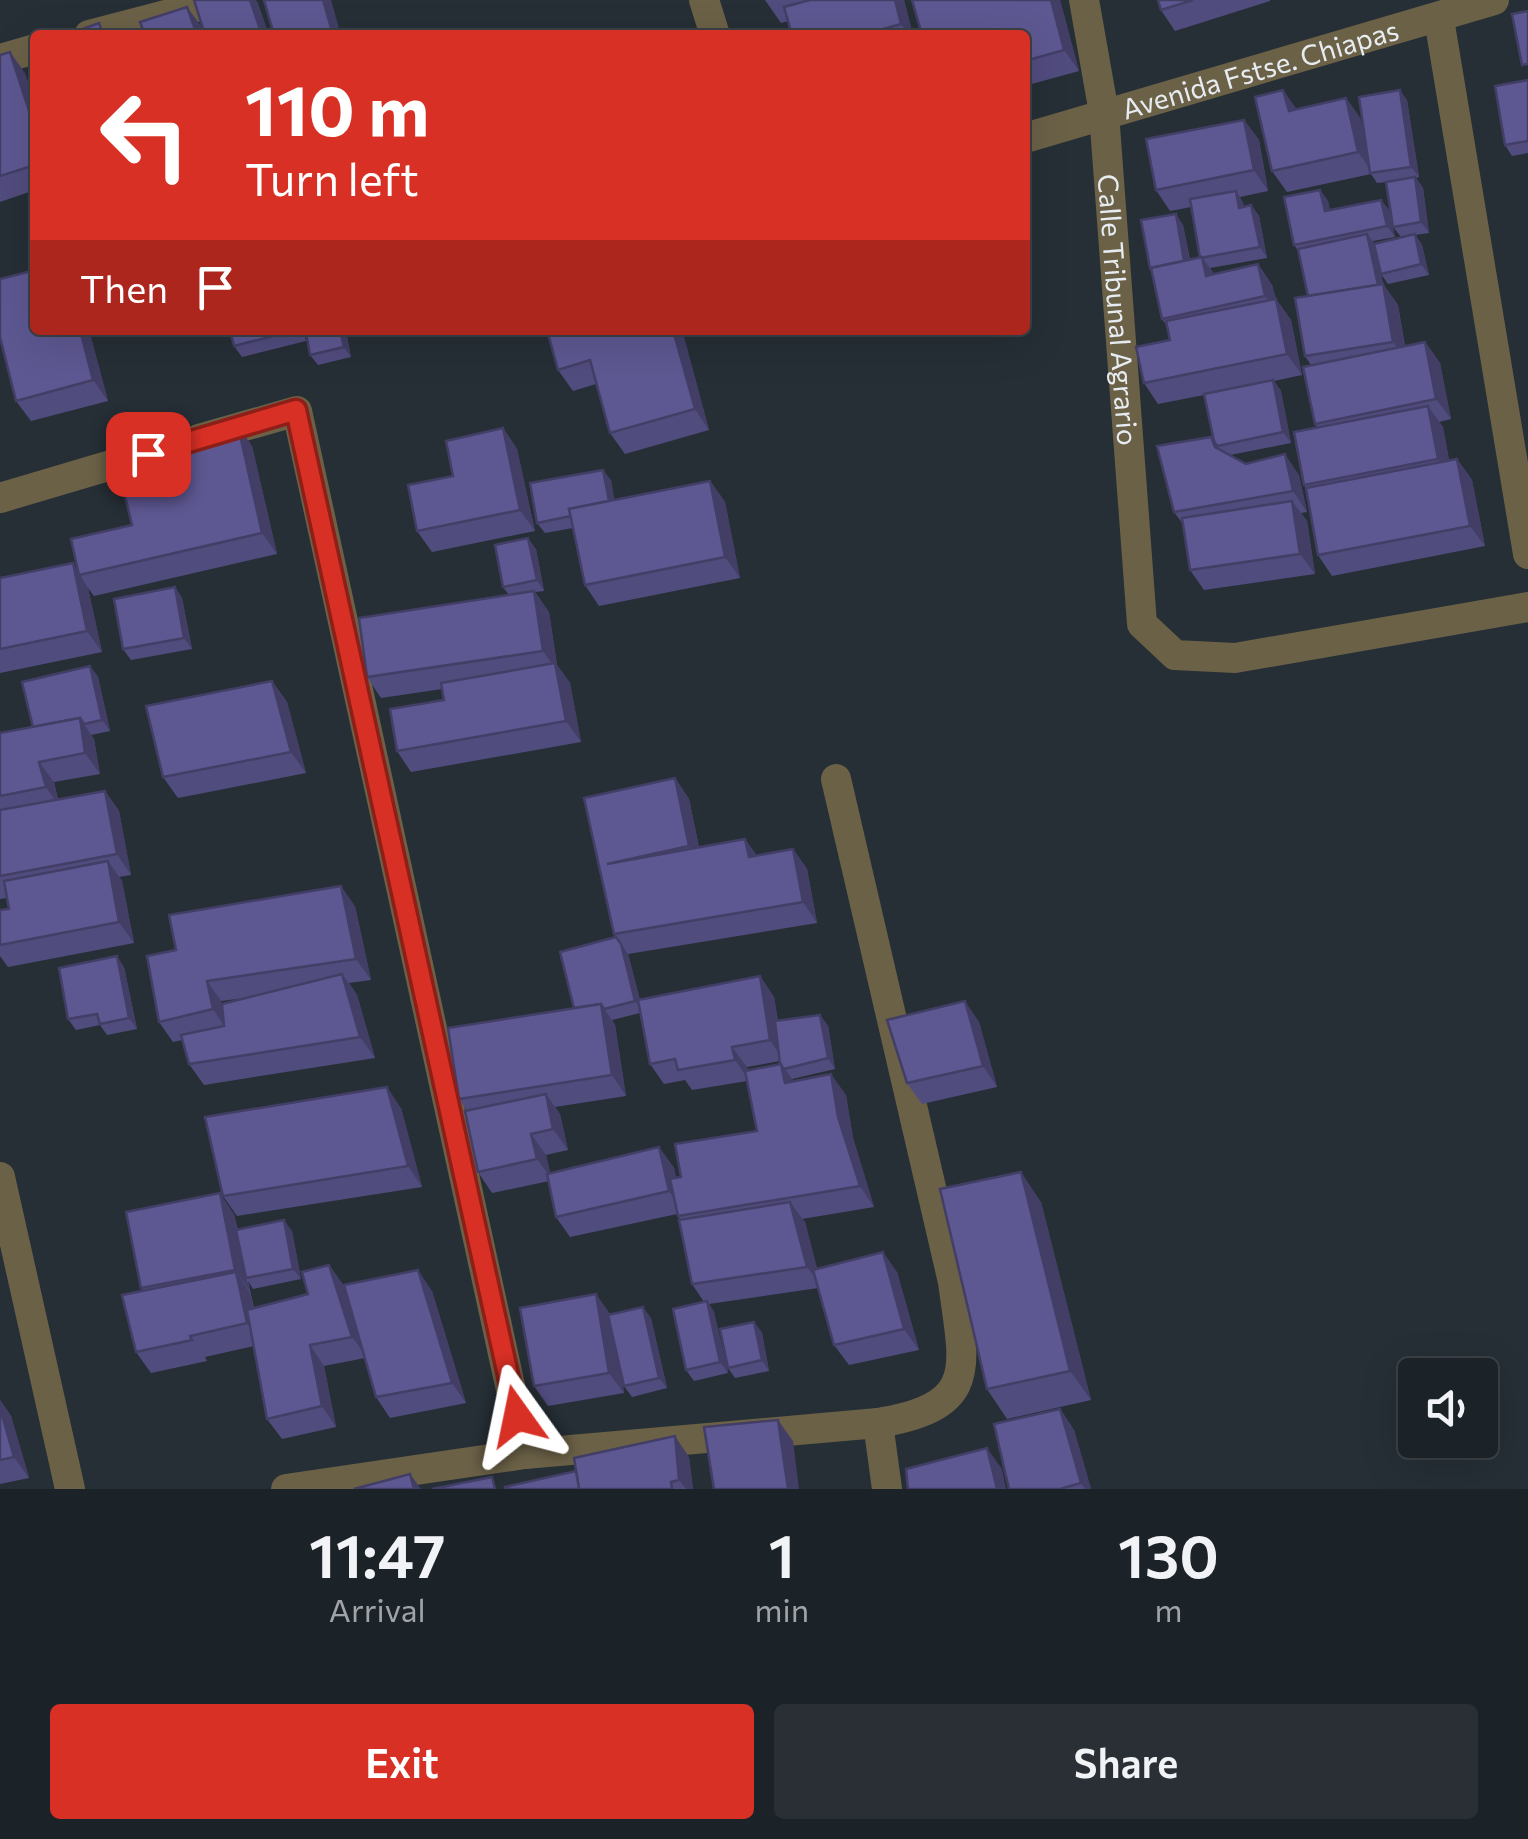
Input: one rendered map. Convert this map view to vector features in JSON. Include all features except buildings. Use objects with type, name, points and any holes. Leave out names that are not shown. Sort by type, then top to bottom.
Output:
[{"type":"street","points":[[109,30],[222,0]]},
{"type":"street","points":[[704,0],[713,30]]},
{"type":"street","name":"Calle Tribunal Agrario","points":[[1084,0],[1104,113],[1142,624],[1176,655],[1235,658],[1528,607]]},
{"type":"street","name":"Avenida Fstse. Chiapas","points":[[1030,136],[1494,0]]},
{"type":"street","points":[[1439,19],[1528,554]]},
{"type":"street","points":[[0,58],[30,50]]},
{"type":"street","points":[[0,498],[296,410],[525,1454]]},
{"type":"street","points":[[286,1489],[525,1454],[878,1423],[920,1416],[952,1394],[963,1363],[952,1282],[836,778]]},
{"type":"street","points":[[0,1177],[70,1489]]},
{"type":"street","points":[[878,1423],[888,1489]]},
{"type":"route","points":[[148,454],[296,410],[517,1416]]}]
